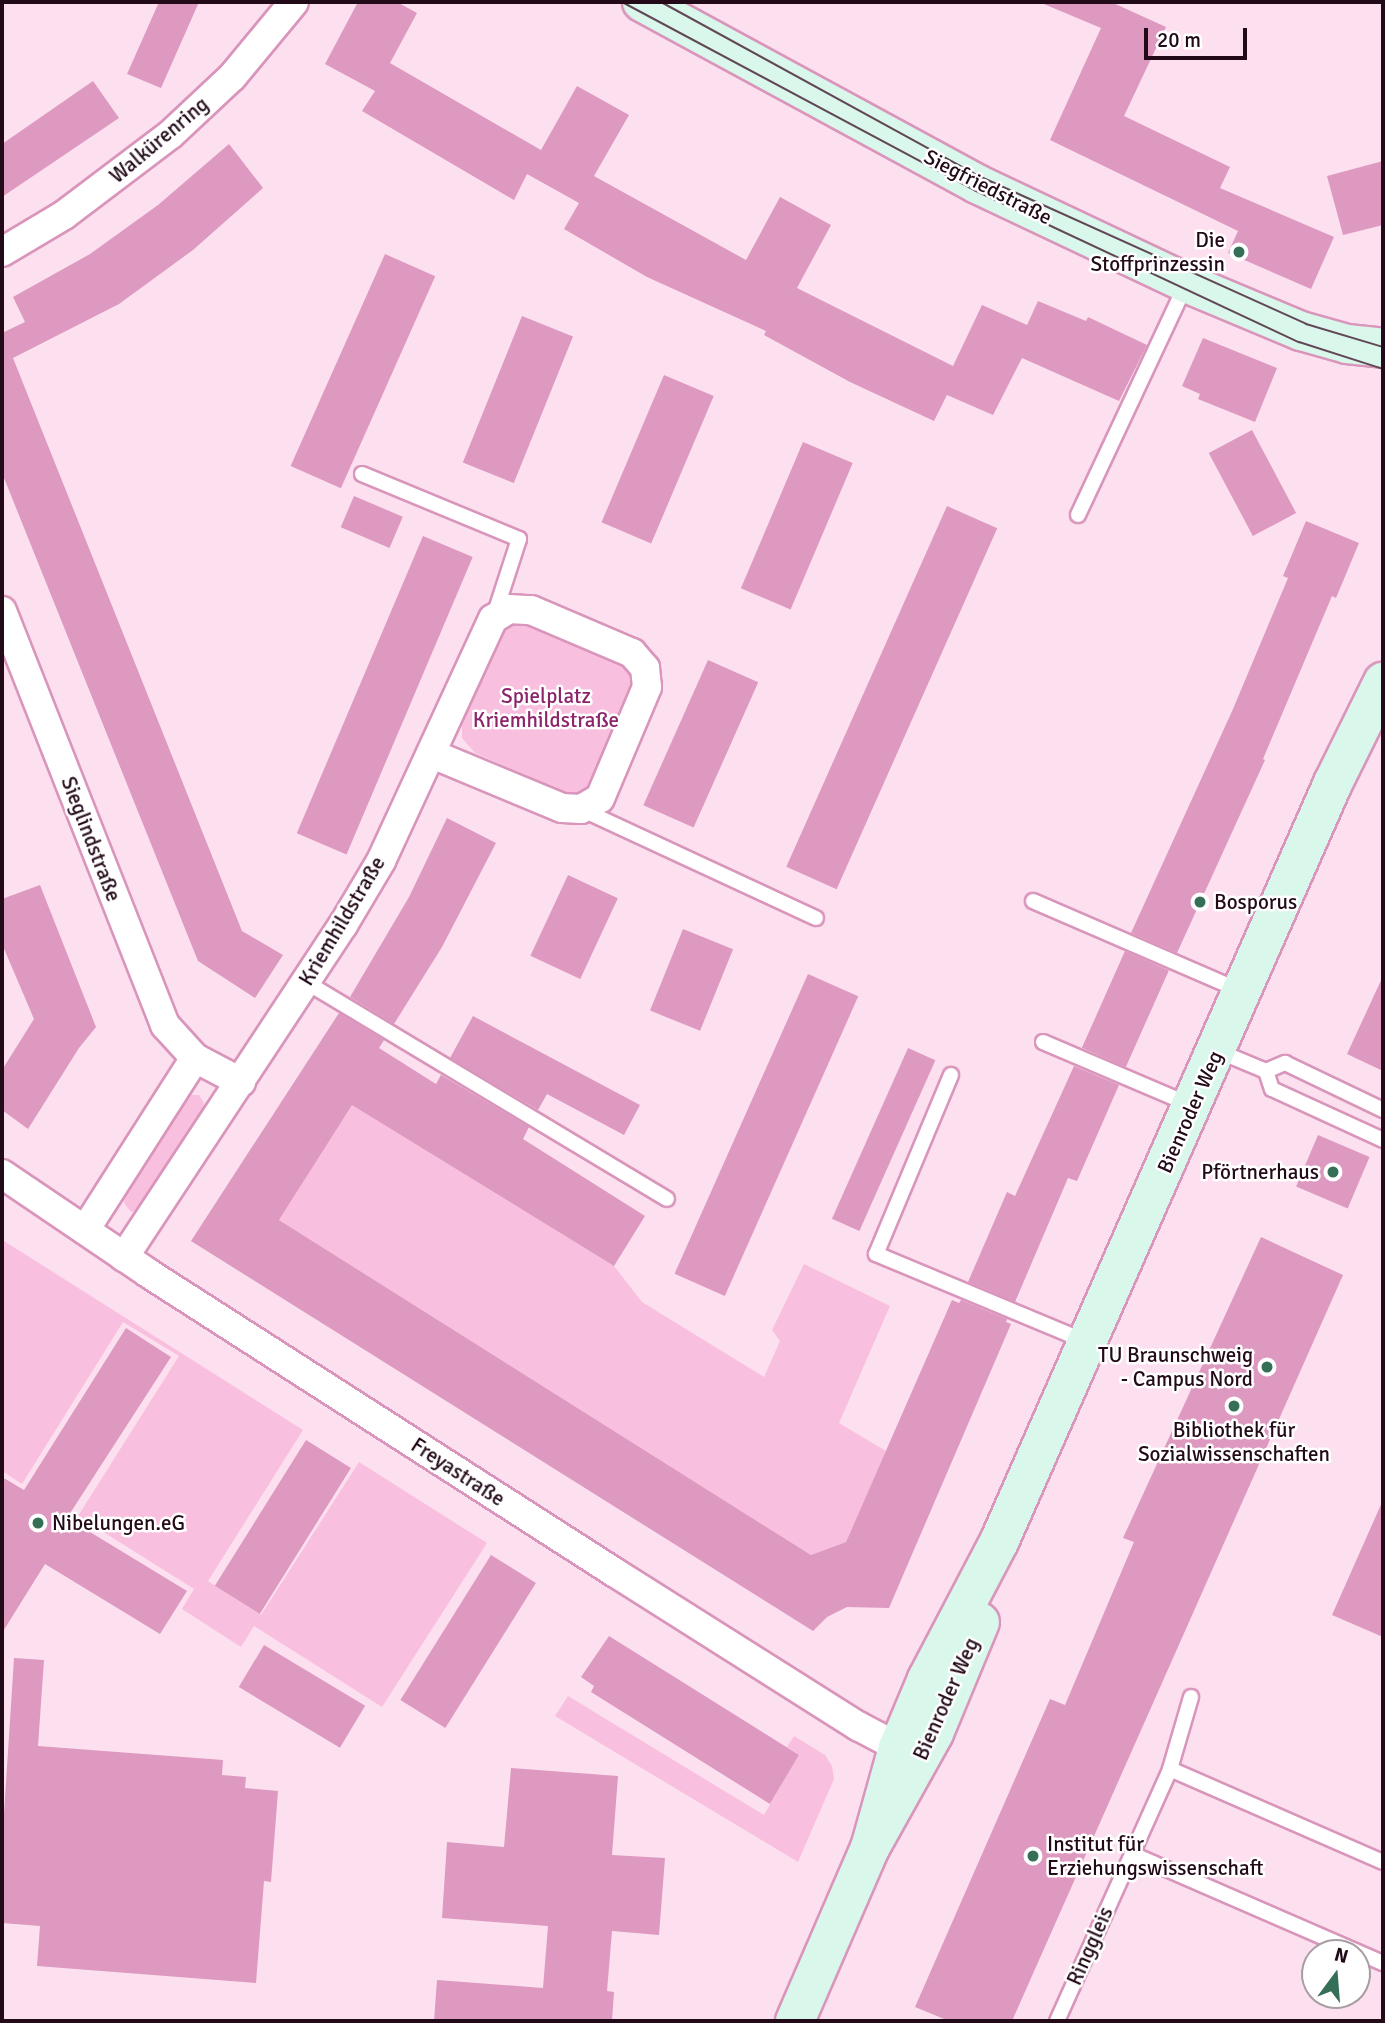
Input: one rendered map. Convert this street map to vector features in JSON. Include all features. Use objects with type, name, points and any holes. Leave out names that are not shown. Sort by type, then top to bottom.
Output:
[{"type":"main road","name":"Siegfriedstraße","points":[[642,2],[977,184],[1186,283],[1301,331],[1365,346],[1383,364]]},
{"type":"main road","name":"Bienroder Weg","points":[[795,2021],[909,1753],[927,1679],[999,1542],[1333,783],[1383,682]]},
{"type":"street","name":"Walkürenring","points":[[2,253],[64,215],[171,134],[232,77],[294,2]]},
{"type":"street","points":[[432,754],[562,808],[581,809],[600,798],[647,687],[645,668],[632,653],[531,610],[509,609],[494,619]]},
{"type":"street","name":"Sieglindstraße","points":[[2,611],[165,1025],[195,1058]]},
{"type":"street","name":"Kriemhildstraße","points":[[124,1257],[306,982],[381,861],[494,619]]},
{"type":"street","points":[[85,1230],[195,1058],[241,1082]]},
{"type":"street","name":"Freyastraße","points":[[2,1174],[124,1257],[637,1587],[858,1726],[909,1753]]},
{"type":"lane","points":[[1078,515],[1186,283]]},
{"type":"lane","points":[[362,474],[519,539],[494,619]]},
{"type":"lane","points":[[581,809],[816,918]]},
{"type":"lane","points":[[1033,901],[1243,991]]},
{"type":"lane","points":[[306,982],[667,1199]]},
{"type":"lane","points":[[1043,1042],[1193,1105]]},
{"type":"lane","points":[[1217,1050],[1266,1071],[1284,1063],[1383,1110]]},
{"type":"lane","points":[[1266,1071],[1272,1089],[1383,1140]]},
{"type":"lane","points":[[951,1075],[877,1254],[1088,1342]]},
{"type":"lane","name":"Ringgleis","points":[[1057,2021],[1170,1769],[1191,1697]]},
{"type":"lane","points":[[1170,1769],[1383,1862]]},
{"type":"lane","points":[[1132,1854],[1383,1962]]},
{"type":"green space","name":"Spielplatz Kriemhildstraße","points":[[524,621],[622,666],[630,673],[632,687],[591,786],[581,793],[569,794],[475,753],[462,738],[462,721],[502,630],[512,623]]},
{"type":"green space","points":[[189,1095],[199,1095],[204,1103],[203,1109],[139,1210],[131,1212],[124,1203],[125,1191]]},
{"type":"green space","points":[[352,1104],[614,1266],[642,1302],[764,1377],[780,1341],[772,1330],[804,1264],[890,1306],[839,1423],[886,1451],[846,1542],[811,1555],[279,1220]]},
{"type":"green space","points":[[4,1241],[303,1430],[208,1581],[261,1615],[359,1462],[487,1543],[382,1707],[254,1626],[241,1647],[182,1609],[194,1589],[78,1516],[179,1356],[123,1322],[22,1484],[2,1471]]},
{"type":"green space","points":[[568,1696],[764,1815],[799,1755],[787,1747],[794,1736],[825,1755],[832,1766],[834,1779],[798,1862],[555,1716]]},
{"type":"building","points":[[159,2],[199,2],[161,88],[127,74]]},
{"type":"building","points":[[358,2],[397,2],[417,13],[390,63],[541,150],[577,86],[629,115],[594,176],[746,260],[780,197],[831,225],[797,288],[953,366],[982,305],[1027,325],[1038,301],[1086,321],[1088,317],[1147,345],[1119,401],[1022,358],[993,415],[947,395],[934,421],[850,382],[764,335],[766,331],[647,277],[564,229],[579,203],[527,174],[514,200],[362,111],[375,91],[325,64]]},
{"type":"building","points":[[1039,2],[1111,2],[1166,27],[1124,116],[1230,167],[1220,188],[1334,237],[1311,289],[1228,253],[1238,231],[1050,140],[1101,28]]},
{"type":"building","points":[[93,81],[119,118],[2,197],[2,144]]},
{"type":"building","points":[[229,144],[263,188],[193,250],[119,304],[13,358],[242,931],[283,955],[255,998],[198,961],[2,473],[2,333],[25,322],[13,297],[90,254],[158,205]]},
{"type":"building","points":[[1383,161],[1383,225],[1343,235],[1327,176]]},
{"type":"building","points":[[385,254],[435,276],[341,488],[291,466]]},
{"type":"building","points":[[522,316],[573,337],[514,483],[463,462]]},
{"type":"building","points":[[1203,338],[1277,368],[1255,422],[1198,399],[1200,394],[1182,386]]},
{"type":"building","points":[[664,375],[714,396],[651,543],[601,522]]},
{"type":"building","points":[[1252,430],[1296,513],[1253,536],[1209,453]]},
{"type":"building","points":[[803,442],[853,463],[791,609],[741,588]]},
{"type":"building","points":[[354,496],[403,517],[390,548],[341,527]]},
{"type":"building","points":[[947,506],[997,528],[837,889],[786,867]]},
{"type":"building","points":[[1306,521],[1359,543],[1336,598],[1332,596],[1263,759],[1265,760],[1177,953],[1131,933],[1233,709],[1288,578],[1283,576]]},
{"type":"building","points":[[423,536],[473,557],[347,854],[297,833]]},
{"type":"building","points":[[708,660],[758,682],[694,828],[643,805]]},
{"type":"building","points":[[447,818],[496,843],[442,947],[394,1024],[350,997],[409,897]]},
{"type":"building","points":[[568,875],[618,898],[580,979],[530,956]]},
{"type":"building","points":[[40,885],[96,1027],[79,1048],[28,1129],[2,1110],[2,1070],[34,1019],[2,944],[2,899]]},
{"type":"building","points":[[683,929],[733,949],[700,1031],[650,1011]]},
{"type":"building","points":[[1125,951],[1169,971],[1126,1067],[1082,1048]]},
{"type":"building","points":[[808,974],[858,996],[725,1296],[675,1274]]},
{"type":"building","points":[[1383,976],[1383,1071],[1347,1054]]},
{"type":"building","points":[[339,1013],[384,1040],[379,1048],[436,1084],[441,1075],[529,1127],[523,1139],[645,1216],[614,1266],[352,1105],[279,1220],[811,1555],[846,1542],[952,1300],[959,1303],[961,1300],[1007,1319],[1006,1322],[1011,1324],[889,1608],[847,1607],[827,1617],[813,1631],[191,1241]]},
{"type":"building","points":[[473,1016],[640,1105],[624,1135],[547,1094],[538,1110],[450,1058]]},
{"type":"building","points":[[908,1048],[935,1060],[859,1231],[832,1219]]},
{"type":"building","points":[[1074,1066],[1119,1085],[1077,1181],[1068,1178],[1015,1302],[968,1282],[1007,1192],[1015,1196]]},
{"type":"building","name":"Pförtnerhaus","points":[[1318,1135],[1370,1157],[1348,1208],[1296,1187]]},
{"type":"building","name":"Institut für Erziehungswissenschaft","points":[[1261,1237],[1343,1275],[1012,2021],[949,2021],[915,2007],[1050,1699],[1065,1705],[1134,1542],[1123,1538]]},
{"type":"building","points":[[126,1328],[171,1357],[67,1518],[187,1591],[160,1634],[45,1564],[2,1633],[2,1477],[24,1490]]},
{"type":"building","points":[[306,1440],[351,1468],[260,1614],[215,1586]]},
{"type":"building","points":[[1383,1500],[1383,1637],[1332,1615]]},
{"type":"building","points":[[491,1555],[536,1583],[445,1728],[400,1700]]},
{"type":"building","points":[[609,1636],[799,1755],[770,1804],[591,1692],[594,1686],[581,1677]]},
{"type":"building","points":[[264,1645],[365,1706],[340,1748],[239,1687]]},
{"type":"building","points":[[14,1658],[44,1660],[38,1746],[223,1760],[222,1775],[246,1777],[245,1788],[278,1791],[271,1882],[264,1881],[256,1983],[37,1966],[40,1926],[2,1923],[2,1845]]},
{"type":"building","points":[[511,1768],[618,1776],[612,1855],[665,1858],[659,1935],[612,1931],[607,1991],[614,1992],[612,2021],[434,2021],[437,1980],[543,1988],[548,1926],[442,1918],[447,1842],[504,1847]]},
{"type":"tram line","points":[[622,2],[974,190],[1299,342],[1383,369]]},
{"type":"tram line","points":[[661,2],[981,177],[1306,324],[1383,347]]},
{"type":"place","name":"Die Stoffprinzessin","points":[[1239,252]]},
{"type":"place","name":"Bosporus","points":[[1200,902]]},
{"type":"place","name":"Pförtnerhaus","points":[[1333,1172]]},
{"type":"place","name":"TU Braunschweig - Campus Nord","points":[[1267,1367]]},
{"type":"place","name":"Bibliothek für Sozialwissenschaften","points":[[1234,1406]]},
{"type":"place","name":"Nibelungen.eG","points":[[38,1523]]},
{"type":"place","name":"Institut für Erziehungswissenschaft","points":[[1033,1856]]}]
